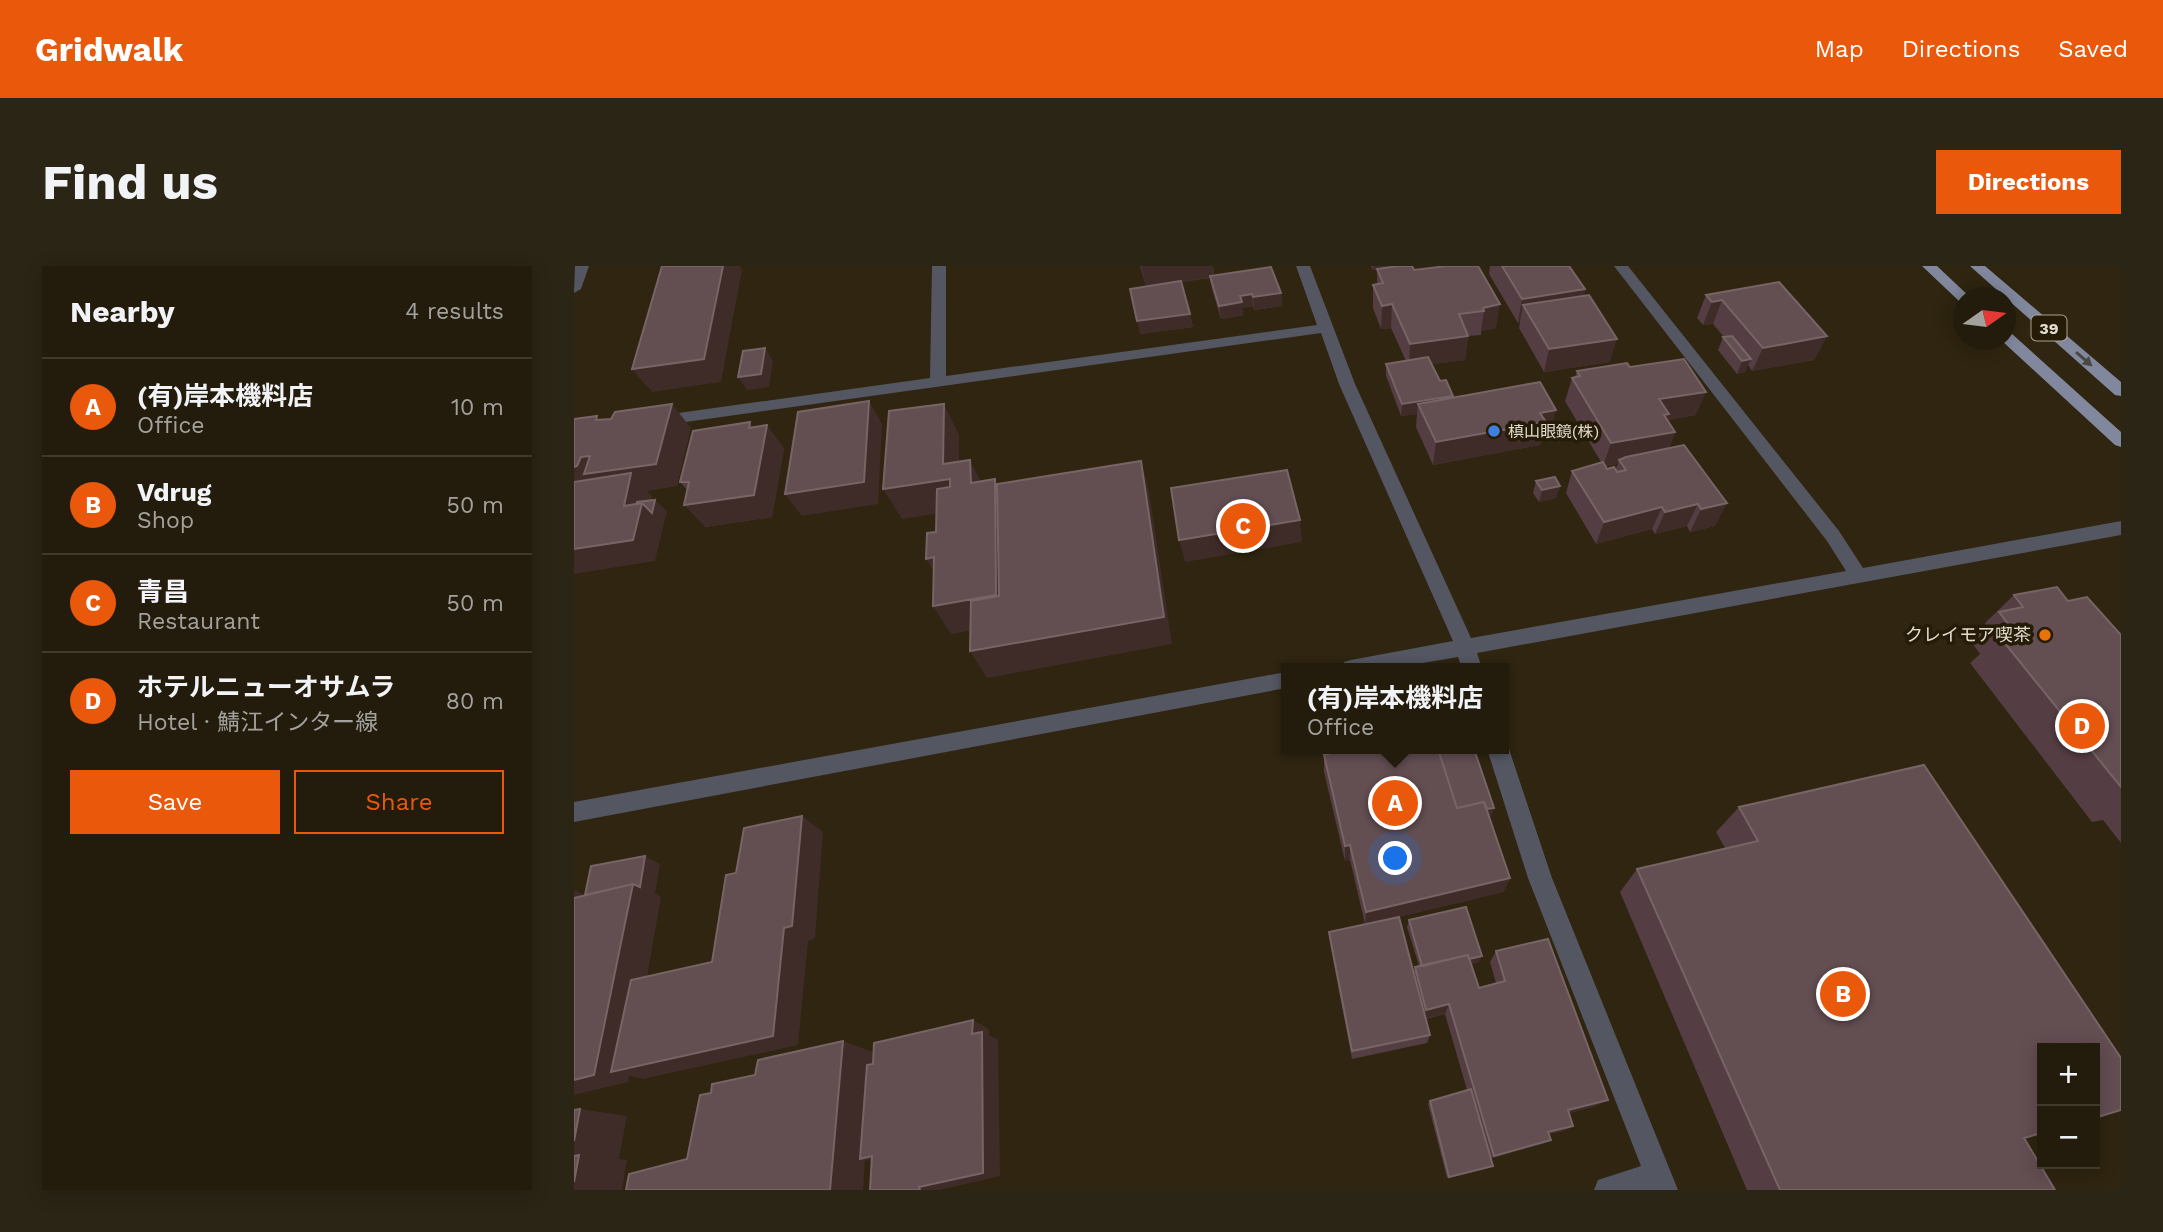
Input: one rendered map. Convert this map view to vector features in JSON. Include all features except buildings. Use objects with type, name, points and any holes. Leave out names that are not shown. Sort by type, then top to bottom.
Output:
[{"type":"main road","points":[[1928,266],[1953,288]]},
{"type":"main road","name":"39","points":[[1977,266],[2121,391]]},
{"type":"main road","name":"39","points":[[2016,345],[2121,441]]},
{"type":"street","points":[[574,289],[582,266]]},
{"type":"street","points":[[938,384],[939,266]]},
{"type":"street","points":[[1303,266],[1348,384],[1470,663]]},
{"type":"street","points":[[1621,266],[1833,536],[1858,575]]},
{"type":"street","points":[[642,423],[1327,328]]},
{"type":"street","points":[[1378,663],[2121,528]]},
{"type":"street","points":[[574,812],[1281,681]]},
{"type":"street","points":[[1500,754],[1540,877],[1661,1183],[1608,1190]]},
{"type":"place","name":"槙山眼鏡(株)","points":[[1494,431]]},
{"type":"place","name":"青昌","points":[[1243,526]]},
{"type":"place","name":"クレイモア喫茶","points":[[2045,635]]},
{"type":"place","name":"ホテルニューオサムラ","points":[[2082,726]]},
{"type":"place","name":"(有)岸本機料店","points":[[1395,803]]},
{"type":"place","name":"Vdrug","points":[[1843,994]]}]
